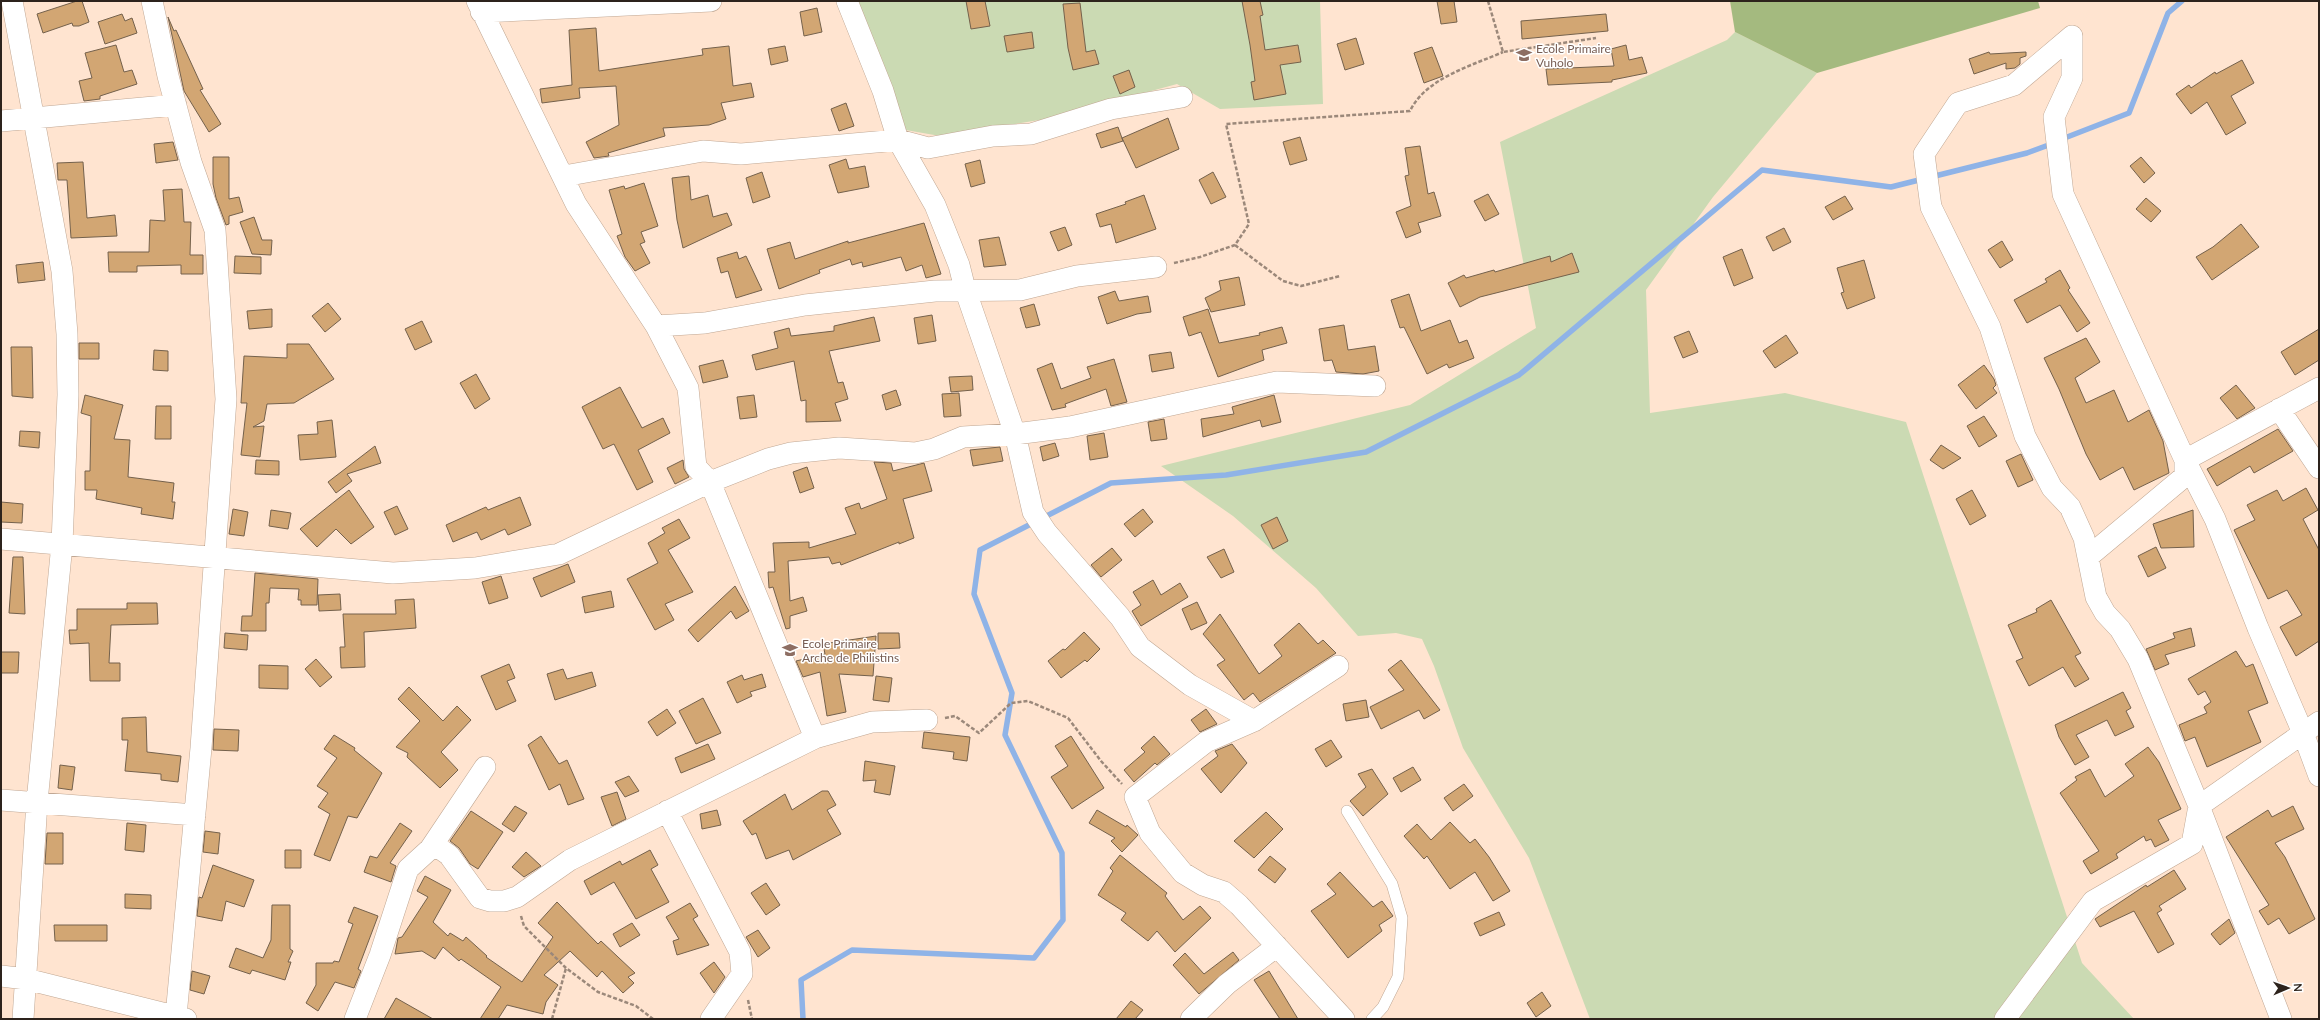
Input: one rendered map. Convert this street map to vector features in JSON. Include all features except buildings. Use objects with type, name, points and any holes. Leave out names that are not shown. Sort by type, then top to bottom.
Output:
[{"type":"street","points":[[12,1],[62,271],[67,334],[68,395],[62,544],[37,802],[23,1019]]},
{"type":"street","points":[[1,976],[26,979],[181,1018],[226,399],[215,230],[191,162],[152,1]]},
{"type":"street","points":[[711,1],[479,7],[564,176],[576,204],[656,326],[688,388],[696,467],[710,482],[815,738]]},
{"type":"street","points":[[847,1],[883,91],[898,140],[935,205],[959,265],[965,289],[1015,434],[1033,512],[1063,552],[1120,617],[1140,647],[1190,685],[1254,721]]},
{"type":"street","points":[[2281,1019],[2199,806],[2138,659],[2120,629],[2105,613],[2096,596],[2084,538],[2070,507],[2052,488],[2025,436],[1990,327],[1931,207],[1924,154],[1958,103],[2014,85],[2072,36],[2072,78],[2054,117],[2063,194],[2185,460],[2215,519],[2258,628],[2311,727],[2319,776]]},
{"type":"street","points":[[564,176],[703,151],[741,154],[898,140],[928,148],[993,136],[1031,134],[1111,109],[1182,97]]},
{"type":"street","points":[[1,121],[176,105]]},
{"type":"street","points":[[656,326],[705,323],[806,305],[965,289],[1020,290],[1077,276],[1156,267]]},
{"type":"street","points":[[1,539],[393,573],[475,568],[559,554],[710,482],[791,453],[839,448],[914,453],[934,448],[964,437],[1015,434],[1070,427],[1277,382],[1375,386]]},
{"type":"street","points":[[2185,460],[2319,388]]},
{"type":"street","points":[[2278,409],[2319,468]]},
{"type":"street","points":[[2088,557],[2185,476],[2185,460]]},
{"type":"street","points":[[1338,666],[1254,721],[1206,742],[1135,797],[1150,833],[1183,873],[1203,886],[1224,892],[1239,905],[1344,1019]]},
{"type":"street","points":[[430,849],[438,848],[448,855],[480,898],[490,901],[504,901],[517,896],[570,860],[815,738],[872,722],[927,720]]},
{"type":"street","points":[[2005,1019],[2092,901],[2192,844],[2199,806],[2311,727]]},
{"type":"street","points":[[355,1019],[380,955],[408,869],[430,849],[485,767]]},
{"type":"street","points":[[1,800],[195,815]]},
{"type":"street","points":[[667,811],[740,952],[742,974],[711,1019]]},
{"type":"street","points":[[1191,1019],[1227,984],[1277,946]]},
{"type":"lane","points":[[1347,811],[1392,884],[1402,918],[1398,977],[1383,1008],[1372,1019]]},
{"type":"path","points":[[1488,1],[1503,52]]},
{"type":"path","points":[[1156,267],[1200,258],[1234,245],[1249,224],[1226,124],[1410,111],[1416,100],[1450,74],[1503,52],[1596,38]]},
{"type":"path","points":[[1234,245],[1283,281],[1301,286],[1340,276]]},
{"type":"path","points":[[927,720],[955,716],[979,733],[1011,703],[1028,702],[1068,718],[1101,761],[1135,797]]},
{"type":"path","points":[[517,896],[518,911],[524,926],[566,968],[598,992],[636,1006],[653,1019]]},
{"type":"path","points":[[552,1019],[566,968]]},
{"type":"green space","points":[[856,1],[1320,1],[1323,104],[1220,109],[1177,84],[1052,118],[940,136],[900,129]]},
{"type":"green space","points":[[1730,1],[2038,1],[2040,8],[1817,73],[1735,32]]},
{"type":"green space","points":[[1735,32],[1817,73],[1713,197],[1646,290],[1650,413],[1785,393],[1906,422],[2082,963],[2134,1019],[1590,1019],[1529,858],[1463,748],[1434,666],[1422,639],[1396,633],[1358,636],[1316,588],[1233,516],[1161,466],[1410,405],[1536,328],[1500,142],[1727,40]]},
{"type":"waterway","points":[[2062,139],[2129,113],[2168,13],[2182,1]]},
{"type":"waterway","points":[[1931,177],[2027,153],[2054,143]]},
{"type":"waterway","points":[[803,1019],[801,980],[852,950],[1034,958],[1063,920],[1062,853],[1005,735],[1012,693],[974,594],[980,550],[1111,483],[1226,475],[1366,452],[1519,375],[1762,170],[1891,187],[1923,179]]},
{"type":"place","name":"Ecole Primaire Vuholo","points":[[1524,55]]},
{"type":"place","name":"Ecole Primaire Arche de Philistins","points":[[790,650]]}]
